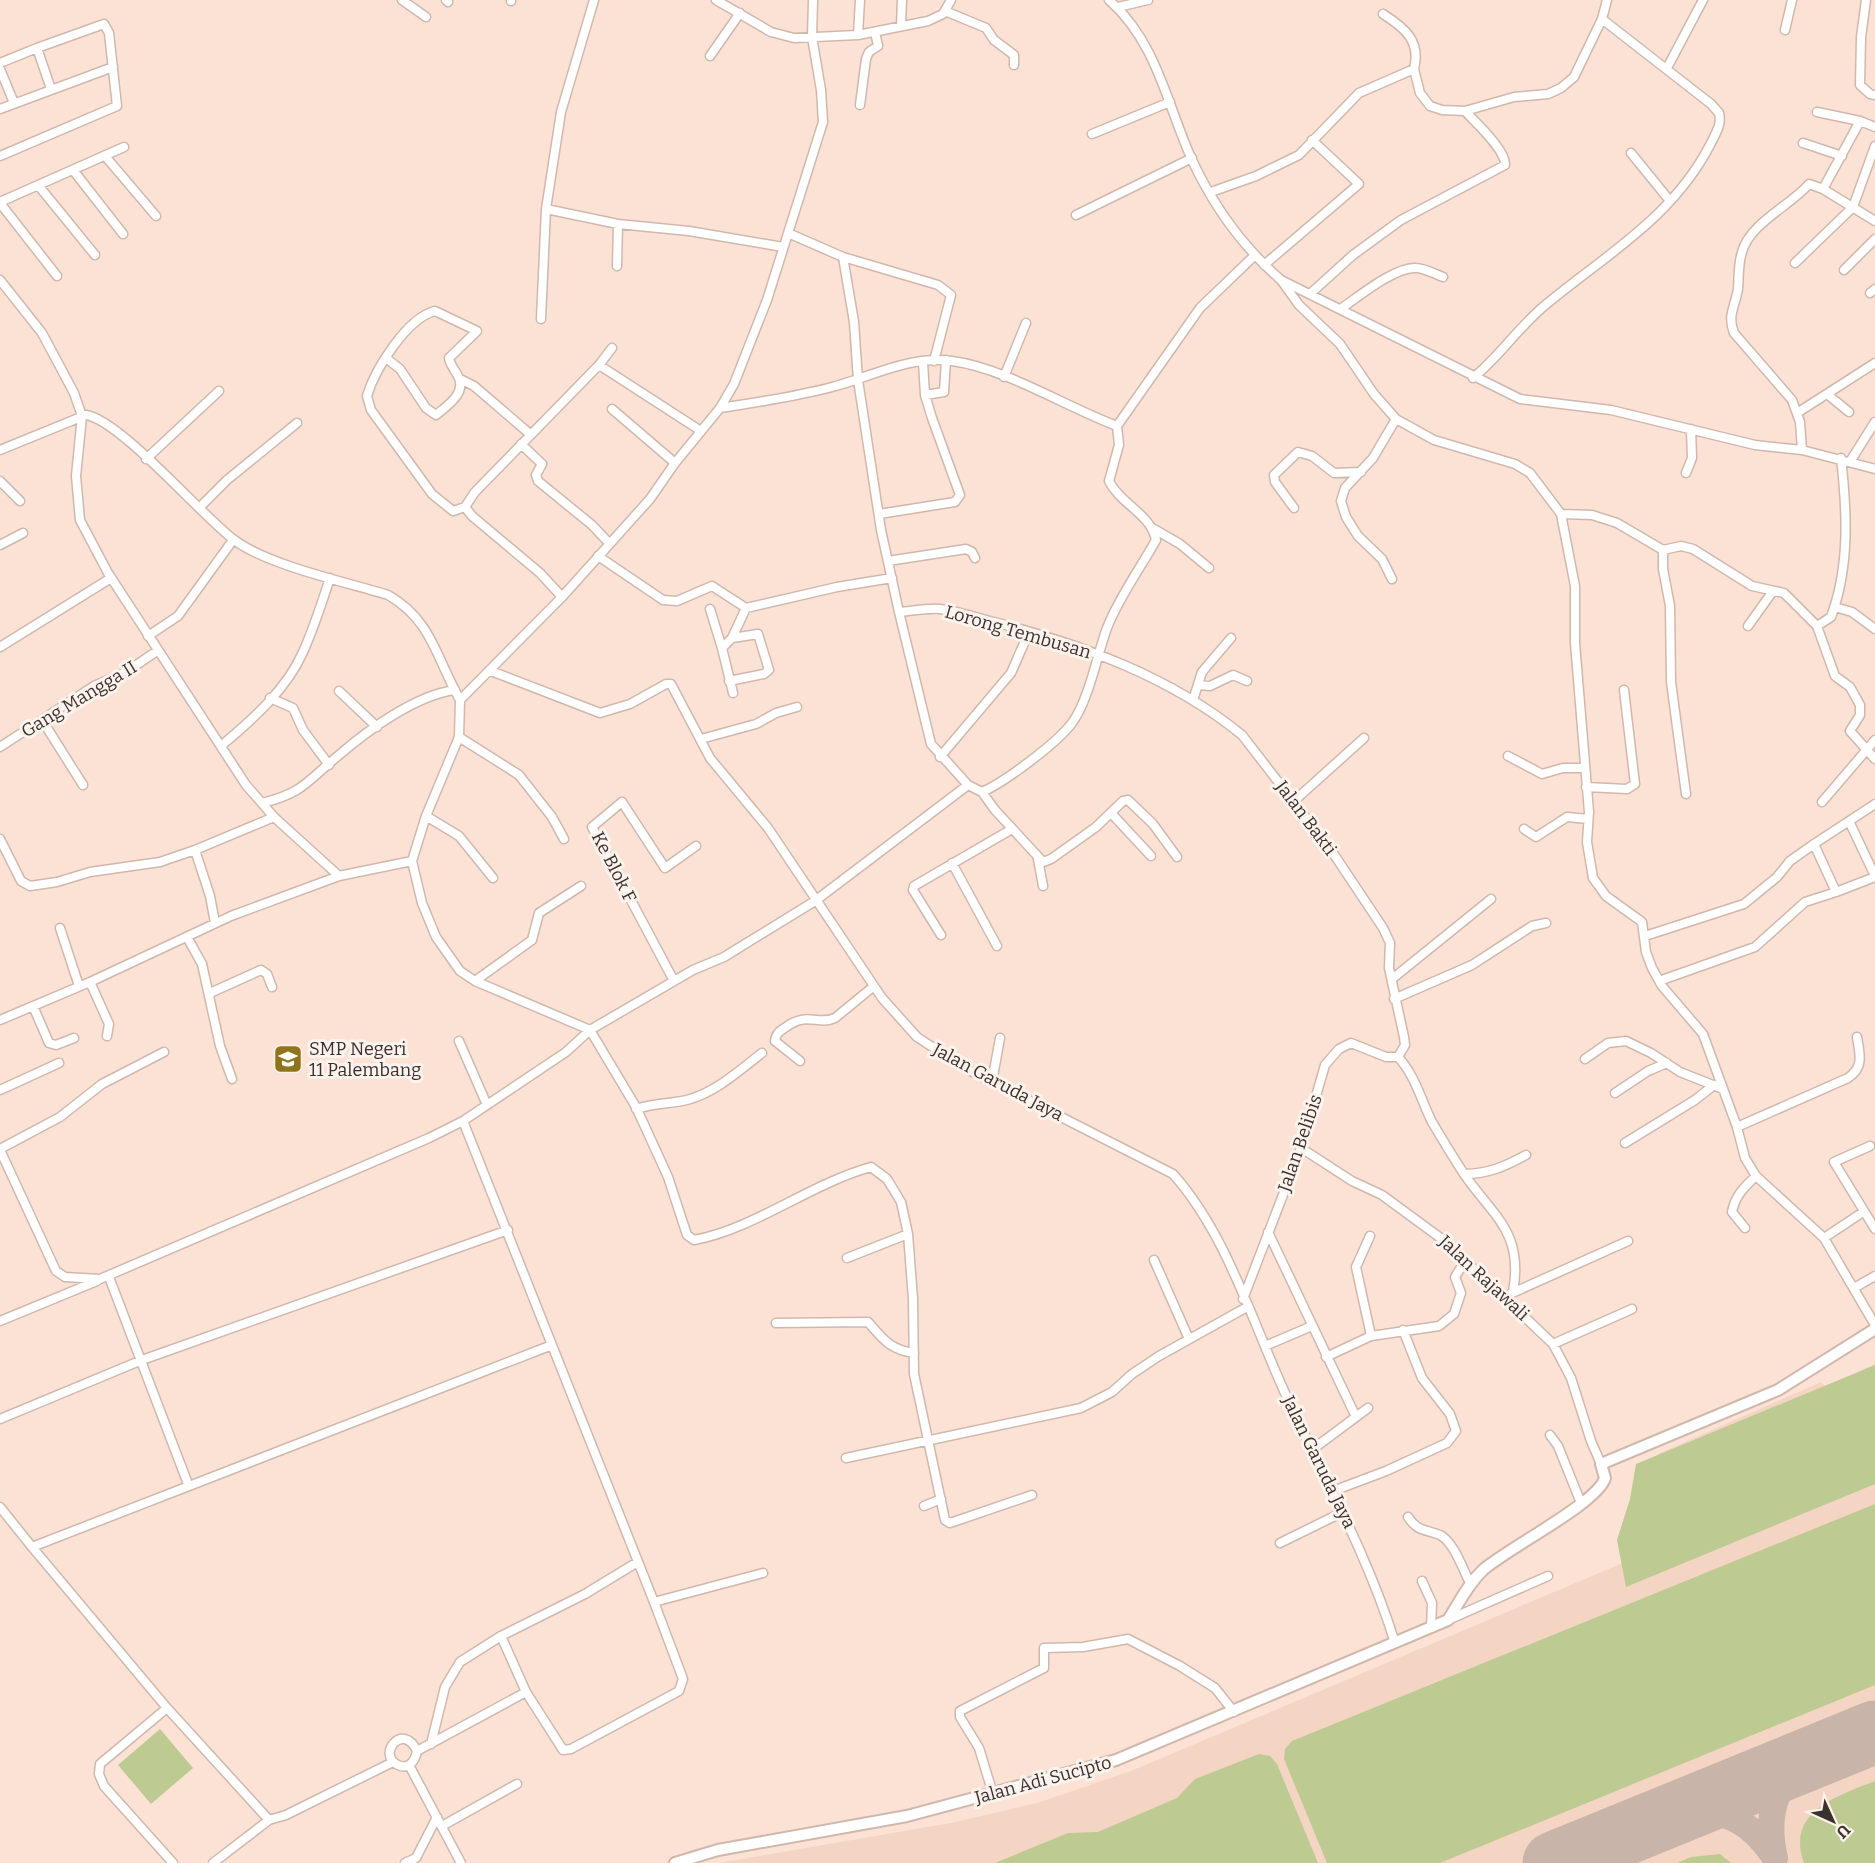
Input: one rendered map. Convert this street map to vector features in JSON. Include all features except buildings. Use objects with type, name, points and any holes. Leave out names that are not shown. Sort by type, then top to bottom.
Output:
[{"type":"street","points":[[402,0],[426,17]]},
{"type":"street","points":[[541,320],[546,209],[561,112],[594,0]]},
{"type":"street","points":[[716,0],[771,32],[794,38],[858,35],[934,20],[945,10],[951,0]]},
{"type":"street","points":[[460,700],[562,597],[650,499],[675,463],[720,408],[734,384],[767,300],[804,190],[823,122],[822,90],[812,38],[813,0]]},
{"type":"street","points":[[858,35],[860,0]]},
{"type":"street","points":[[901,26],[902,0]]},
{"type":"street","points":[[1109,0],[1118,8],[1153,59],[1166,86],[1192,158],[1211,192],[1254,256],[1281,280],[1299,304],[1340,344],[1374,394],[1396,419],[1434,440],[1515,464],[1530,473],[1561,514],[1575,586],[1575,643],[1588,819],[1587,842],[1593,878],[1606,896],[1642,922],[1646,952],[1659,981],[1703,1034],[1737,1127],[1745,1158],[1756,1176],[1824,1238],[1875,1327],[1778,1390],[1601,1464],[1603,1483],[1581,1503],[1484,1569],[1470,1583],[1448,1620]]},
{"type":"street","points":[[1118,8],[1148,0]]},
{"type":"street","points":[[1383,14],[1402,28],[1413,40],[1417,58],[1414,69],[1420,93],[1430,106],[1442,110],[1465,111],[1514,97],[1548,94],[1561,88],[1574,76],[1602,19],[1607,0]]},
{"type":"street","points":[[1667,68],[1702,0]]},
{"type":"street","points":[[1785,30],[1792,0]]},
{"type":"street","points":[[1866,0],[1861,37],[1860,85],[1870,94],[1875,95]]},
{"type":"street","points":[[945,10],[986,28],[994,39],[1014,55],[1014,65]]},
{"type":"street","points":[[710,56],[740,13]]},
{"type":"street","points":[[1473,378],[1493,362],[1509,340],[1542,308],[1616,252],[1658,216],[1705,154],[1721,119],[1711,104],[1602,19]]},
{"type":"street","points":[[0,63],[102,23],[109,33],[118,104],[116,107],[0,156]]},
{"type":"street","points":[[860,105],[866,59],[869,52],[878,46],[875,32]]},
{"type":"street","points":[[37,48],[51,89]]},
{"type":"street","points":[[0,109],[113,67]]},
{"type":"street","points":[[0,69],[14,104]]},
{"type":"street","points":[[1211,192],[1256,176],[1299,154],[1359,93],[1414,69]]},
{"type":"street","points":[[1092,134],[1170,102]]},
{"type":"street","points":[[1311,293],[1353,255],[1401,220],[1505,165],[1506,161],[1497,147],[1465,111]]},
{"type":"street","points":[[1817,112],[1860,121],[1875,127]]},
{"type":"street","points":[[1823,189],[1860,121]]},
{"type":"street","points":[[1264,265],[1359,184],[1312,140]]},
{"type":"street","points":[[1803,143],[1842,156]]},
{"type":"street","points":[[1795,263],[1853,207],[1875,146]]},
{"type":"street","points":[[57,276],[0,202],[124,147]]},
{"type":"street","points":[[1631,153],[1670,201]]},
{"type":"street","points":[[105,156],[156,216]]},
{"type":"street","points":[[1076,215],[1192,158]]},
{"type":"street","points":[[73,170],[123,234]]},
{"type":"street","points":[[1802,450],[1797,413],[1792,400],[1734,333],[1730,320],[1737,291],[1742,252],[1746,243],[1763,222],[1809,184],[1823,189],[1875,221]]},
{"type":"street","points":[[38,185],[94,255]]},
{"type":"street","points":[[1795,185],[1805,189]]},
{"type":"street","points":[[546,209],[618,224],[689,231],[783,247]]},
{"type":"street","points":[[617,266],[618,224]]},
{"type":"street","points":[[788,233],[843,257],[938,285],[951,294],[934,361]]},
{"type":"street","points":[[1844,270],[1875,239]]},
{"type":"street","points":[[1209,568],[1180,544],[1154,529],[1113,490],[1109,481],[1119,445],[1118,426],[1200,309],[1254,256]]},
{"type":"street","points":[[843,257],[854,322],[858,380],[879,514],[899,612],[931,744],[940,758],[968,786],[982,792],[1043,862],[1051,859],[1096,827],[1123,801],[1128,800],[1167,840],[1177,857]]},
{"type":"street","points":[[1342,308],[1381,282],[1408,269],[1416,267],[1443,277]]},
{"type":"street","points":[[0,280],[42,333],[74,393],[82,416],[76,476],[80,520],[111,578],[157,651],[222,745],[246,786],[274,817],[339,876]]},
{"type":"street","points":[[1281,280],[1342,308],[1473,378],[1520,399],[1611,410],[1755,446],[1802,450],[1846,459],[1875,469]]},
{"type":"street","points":[[386,358],[400,369],[434,416],[458,395],[461,388],[460,379],[449,358],[477,330],[435,311],[419,316],[386,358],[370,385],[368,403],[432,494],[453,511],[465,507],[485,481],[612,348]]},
{"type":"street","points":[[1004,377],[1026,323]]},
{"type":"street","points":[[720,408],[799,396],[858,380],[906,363],[946,360],[1004,377],[1118,426]]},
{"type":"street","points":[[925,394],[944,392],[946,360]]},
{"type":"street","points":[[879,514],[955,502],[960,495],[939,443],[925,394],[923,362]]},
{"type":"street","points":[[1797,413],[1875,363]]},
{"type":"street","points":[[598,365],[701,431]]},
{"type":"street","points":[[460,379],[474,386],[530,434]]},
{"type":"street","points":[[146,459],[219,391]]},
{"type":"street","points":[[1827,394],[1849,412]]},
{"type":"street","points":[[612,409],[675,463]]},
{"type":"street","points":[[0,450],[82,416],[98,419],[146,459],[233,540],[258,553],[388,595],[408,606],[421,622],[460,700],[459,737],[426,816],[411,861],[422,903],[436,937],[460,971],[475,981],[590,1030],[636,1109],[668,1177],[687,1235],[694,1240],[706,1238],[756,1217],[841,1175],[871,1167],[887,1179],[901,1202],[908,1234],[914,1374],[945,1520],[950,1523],[1032,1495]]},
{"type":"street","points":[[1392,579],[1382,559],[1358,536],[1346,517],[1341,501],[1345,488],[1373,458],[1396,419]]},
{"type":"street","points":[[1817,626],[1831,617],[1843,565],[1848,513],[1846,459],[1875,422]]},
{"type":"street","points":[[199,508],[227,480],[297,423]]},
{"type":"street","points":[[1686,473],[1692,458],[1690,429]]},
{"type":"street","points":[[521,444],[542,464],[536,475],[538,481],[592,525],[609,543]]},
{"type":"street","points":[[1294,508],[1275,482],[1274,475],[1298,452],[1312,456],[1334,473],[1360,472]]},
{"type":"street","points":[[0,482],[20,501]]},
{"type":"street","points":[[465,507],[472,516],[540,573],[562,597]]},
{"type":"street","points":[[1561,514],[1592,515],[1617,523],[1663,550],[1681,546],[1694,549],[1752,586],[1784,594],[1817,626],[1835,676],[1850,687],[1860,705],[1860,716],[1850,731],[1875,759]]},
{"type":"street","points":[[982,792],[999,785],[1073,722],[1100,656],[1107,628],[1156,540],[1154,529]]},
{"type":"street","points":[[0,545],[22,533]]},
{"type":"street","points":[[148,636],[178,616],[233,540]]},
{"type":"street","points":[[888,561],[966,549],[972,552],[975,558]]},
{"type":"street","points":[[1663,550],[1663,569],[1670,606],[1671,682],[1686,794]]},
{"type":"street","points":[[598,556],[663,600],[677,601],[712,586],[721,590],[738,606],[746,608],[837,586],[892,578]]},
{"type":"street","points":[[0,647],[111,578]]},
{"type":"street","points":[[222,745],[252,720],[303,654],[330,578]]},
{"type":"street","points":[[1748,626],[1773,591]]},
{"type":"street","points":[[1835,607],[1852,612],[1875,629]]},
{"type":"street","points":[[722,648],[732,638],[746,608]]},
{"type":"street","points":[[710,609],[733,693]]},
{"type":"street","name":"Lorong Tembusan","points":[[899,612],[940,609],[1029,632],[1100,656]]},
{"type":"street","points":[[940,758],[1011,674],[1029,632]]},
{"type":"street","points":[[729,681],[764,675],[769,670],[758,634],[732,638]]},
{"type":"street","points":[[1193,700],[1202,672],[1230,638]]},
{"type":"street","name":"Gang Mangga II","points":[[0,747],[94,686],[126,672],[157,651]]},
{"type":"street","name":"Jalan Bakti","points":[[1100,656],[1158,680],[1193,700],[1242,735],[1332,850],[1383,928],[1390,943],[1394,999],[1405,1045],[1398,1057]]},
{"type":"street","name":"Jalan Garuda Jaya","points":[[491,671],[600,713],[630,704],[669,683],[676,691],[721,773],[768,828],[874,987],[917,1037],[963,1067],[1173,1174],[1194,1198],[1218,1243],[1382,1600],[1395,1643]]},
{"type":"street","points":[[1198,685],[1210,686],[1233,675],[1247,681]]},
{"type":"street","points":[[262,803],[300,790],[377,727],[416,703],[441,692],[455,690]]},
{"type":"street","points":[[1586,788],[1628,789],[1635,784],[1624,690]]},
{"type":"street","points":[[339,691],[377,727]]},
{"type":"street","points":[[270,698],[293,708],[303,730],[329,765]]},
{"type":"street","points":[[701,739],[756,724],[776,713],[797,707]]},
{"type":"street","points":[[42,720],[83,785]]},
{"type":"street","points":[[459,737],[519,775],[552,817],[564,839]]},
{"type":"street","points":[[1294,801],[1364,738]]},
{"type":"street","points":[[1822,802],[1875,740]]},
{"type":"street","points":[[1508,756],[1542,774],[1563,768],[1584,768]]},
{"type":"street","points":[[0,1321],[105,1278],[463,1121],[566,1052],[590,1030],[674,981],[724,957],[815,901],[968,786]]},
{"type":"street","name":"Ke Blok F","points":[[674,981],[592,827],[622,802],[664,868],[696,846]]},
{"type":"street","points":[[1645,936],[1744,904],[1777,878],[1790,861],[1875,804]]},
{"type":"street","points":[[1111,813],[1151,856]]},
{"type":"street","points":[[426,816],[459,836],[494,878]]},
{"type":"street","points":[[0,839],[21,882],[30,886],[57,882],[90,872],[160,862],[274,817]]},
{"type":"street","points":[[1524,829],[1536,837],[1567,818],[1588,819]]},
{"type":"street","points":[[1659,981],[1755,946],[1805,902],[1875,877],[1849,821]]},
{"type":"street","points":[[941,935],[913,890],[917,882],[1012,829]]},
{"type":"street","points":[[1814,844],[1836,892]]},
{"type":"street","points":[[195,850],[210,896],[215,923]]},
{"type":"street","points":[[1038,859],[1043,886]]},
{"type":"street","points":[[0,1020],[90,982],[215,923],[339,876],[411,861]]},
{"type":"street","points":[[952,862],[997,946]]},
{"type":"street","points":[[475,981],[532,940],[539,913],[581,886]]},
{"type":"street","points":[[1392,979],[1491,899]]},
{"type":"street","points":[[1394,999],[1472,965],[1532,926],[1546,923]]},
{"type":"street","points":[[60,928],[79,986]]},
{"type":"street","points":[[187,937],[202,964],[220,1046],[232,1079]]},
{"type":"street","points":[[210,993],[261,970],[273,987]]},
{"type":"street","points":[[90,982],[109,1024],[107,1036]]},
{"type":"street","points":[[800,1061],[775,1041],[778,1032],[793,1022],[805,1018],[829,1021],[836,1018],[874,987]]},
{"type":"street","points":[[33,1006],[49,1043],[56,1045],[74,1038]]},
{"type":"street","points":[[1737,1127],[1857,1072],[1861,1061],[1857,1037]]},
{"type":"street","points":[[992,1082],[1000,1038]]},
{"type":"street","points":[[459,1041],[487,1105]]},
{"type":"street","points":[[1585,1059],[1608,1043],[1626,1041],[1680,1072],[1723,1089]]},
{"type":"street","name":"Jalan Belibis","points":[[1245,1303],[1268,1232],[1301,1148],[1326,1065],[1339,1049],[1352,1043],[1386,1057],[1398,1057]]},
{"type":"street","points":[[105,1278],[65,1277],[56,1272],[2,1161],[0,1150],[60,1117],[102,1084],[164,1052]]},
{"type":"street","points":[[636,1109],[648,1104],[687,1100],[705,1092],[762,1053]]},
{"type":"street","points":[[1398,1057],[1407,1066],[1432,1122],[1464,1174],[1500,1216],[1516,1265],[1509,1295]]},
{"type":"street","points":[[0,1090],[58,1063]]},
{"type":"street","points":[[1615,1093],[1648,1071],[1667,1064]]},
{"type":"street","points":[[1625,1143],[1695,1100],[1714,1085]]},
{"type":"street","points":[[463,1121],[636,1563],[654,1602],[682,1679],[679,1691],[571,1749],[563,1750],[526,1692],[501,1636]]},
{"type":"street","points":[[1870,1146],[1834,1162],[1875,1229]]},
{"type":"street","name":"Jalan Rajawali","points":[[1301,1148],[1352,1181],[1382,1195],[1446,1242],[1509,1295],[1553,1344],[1571,1378],[1591,1441],[1601,1464]]},
{"type":"street","points":[[1464,1174],[1480,1174],[1500,1168],[1526,1155]]},
{"type":"street","points":[[1744,1228],[1732,1212],[1734,1202],[1743,1188],[1756,1176]]},
{"type":"street","points":[[1824,1238],[1863,1212]]},
{"type":"street","points":[[0,1419],[142,1360],[507,1230]]},
{"type":"street","points":[[1268,1232],[1356,1417]]},
{"type":"street","points":[[847,1257],[908,1234]]},
{"type":"street","points":[[1370,1236],[1356,1267],[1371,1336]]},
{"type":"street","points":[[1509,1295],[1628,1241]]},
{"type":"street","points":[[1155,1260],[1189,1339]]},
{"type":"street","points":[[1326,1357],[1371,1336],[1439,1326],[1454,1314],[1461,1293],[1455,1277],[1460,1269],[1470,1264]]},
{"type":"street","points":[[1854,1288],[1875,1276]]},
{"type":"street","points":[[105,1278],[142,1360],[188,1484]]},
{"type":"street","points":[[846,1458],[1015,1420],[1081,1408],[1112,1392],[1132,1374],[1245,1303]]},
{"type":"street","points":[[1553,1344],[1632,1309]]},
{"type":"street","points":[[776,1323],[868,1322],[898,1352],[914,1353]]},
{"type":"street","points":[[1265,1346],[1312,1326]]},
{"type":"street","points":[[1333,1491],[1447,1443],[1456,1431],[1450,1414],[1422,1378],[1403,1330]]},
{"type":"street","points":[[32,1546],[188,1484],[372,1417],[552,1345]]},
{"type":"street","points":[[1313,1449],[1368,1408]]},
{"type":"street","points":[[1550,1435],[1558,1446],[1581,1503]]},
{"type":"street","points":[[924,1506],[941,1499]]},
{"type":"street","points":[[0,1507],[167,1708],[269,1820]]},
{"type":"street","points":[[1280,1543],[1343,1512]]},
{"type":"street","points":[[1408,1517],[1419,1530],[1440,1535],[1450,1545],[1470,1583]]},
{"type":"street","points":[[431,1744],[445,1687],[460,1662],[501,1636],[585,1594],[636,1563]]},
{"type":"street","points":[[654,1602],[763,1573]]},
{"type":"street","points":[[1395,1643],[1548,1576]]},
{"type":"street","points":[[1422,1581],[1432,1603],[1431,1628]]},
{"type":"street","points":[[993,1794],[980,1748],[960,1717],[960,1711],[1044,1668],[1044,1648],[1083,1647],[1128,1640],[1180,1666],[1215,1688],[1234,1712]]},
{"type":"street","name":"Jalan Adi Sucipto","points":[[675,1863],[718,1850],[907,1816],[1116,1761],[1395,1643]]},
{"type":"street","points":[[417,1751],[526,1692]]},
{"type":"street","points":[[167,1708],[100,1764],[99,1774],[104,1786],[173,1863]]},
{"type":"street","points":[[406,1739],[413,1743],[417,1751],[415,1760],[409,1766],[400,1766],[393,1762],[389,1754],[391,1746],[397,1740],[406,1739]]},
{"type":"street","points":[[213,1863],[269,1820],[286,1815],[393,1762]]},
{"type":"street","points":[[409,1766],[461,1863]]},
{"type":"street","points":[[442,1826],[517,1784]]},
{"type":"street","points":[[405,1863],[416,1858],[437,1817]]},
{"type":"shaded area","points":[[1875,1364],[1875,1863],[719,1863],[951,1823],[1037,1803],[1131,1771],[1668,1544],[1654,1488],[1658,1454],[1821,1382],[1826,1387]]},
{"type":"green space","points":[[1875,1365],[1875,1484],[1626,1587],[1617,1540],[1630,1499],[1636,1464]]},
{"type":"green space","points":[[1875,1504],[1875,1685],[1440,1863],[1327,1863],[1284,1759],[1285,1749],[1292,1741]]},
{"type":"green space","points":[[160,1729],[193,1768],[151,1804],[118,1765]]},
{"type":"green space","points":[[1259,1754],[1270,1756],[1277,1764],[1318,1863],[995,1863],[1068,1833],[1098,1832],[1177,1798],[1195,1779]]},
{"type":"green space","points":[[1875,1781],[1875,1863],[1804,1863],[1800,1845],[1802,1830],[1808,1818],[1831,1800]]},
{"type":"green space","points":[[1720,1854],[1731,1863],[1677,1863],[1691,1857]]},
{"type":"taxiway","points":[[1775,1858],[1771,1830],[1774,1805],[1785,1781],[1804,1761]]},
{"type":"taxiway","points":[[1691,1807],[1728,1816],[1738,1821],[1756,1834],[1773,1855]]},
{"type":"runway","points":[[1554,1863],[1875,1732]]},
{"type":"place","name":"SMP Negeri 11 Palembang","points":[[288,1059]]}]
